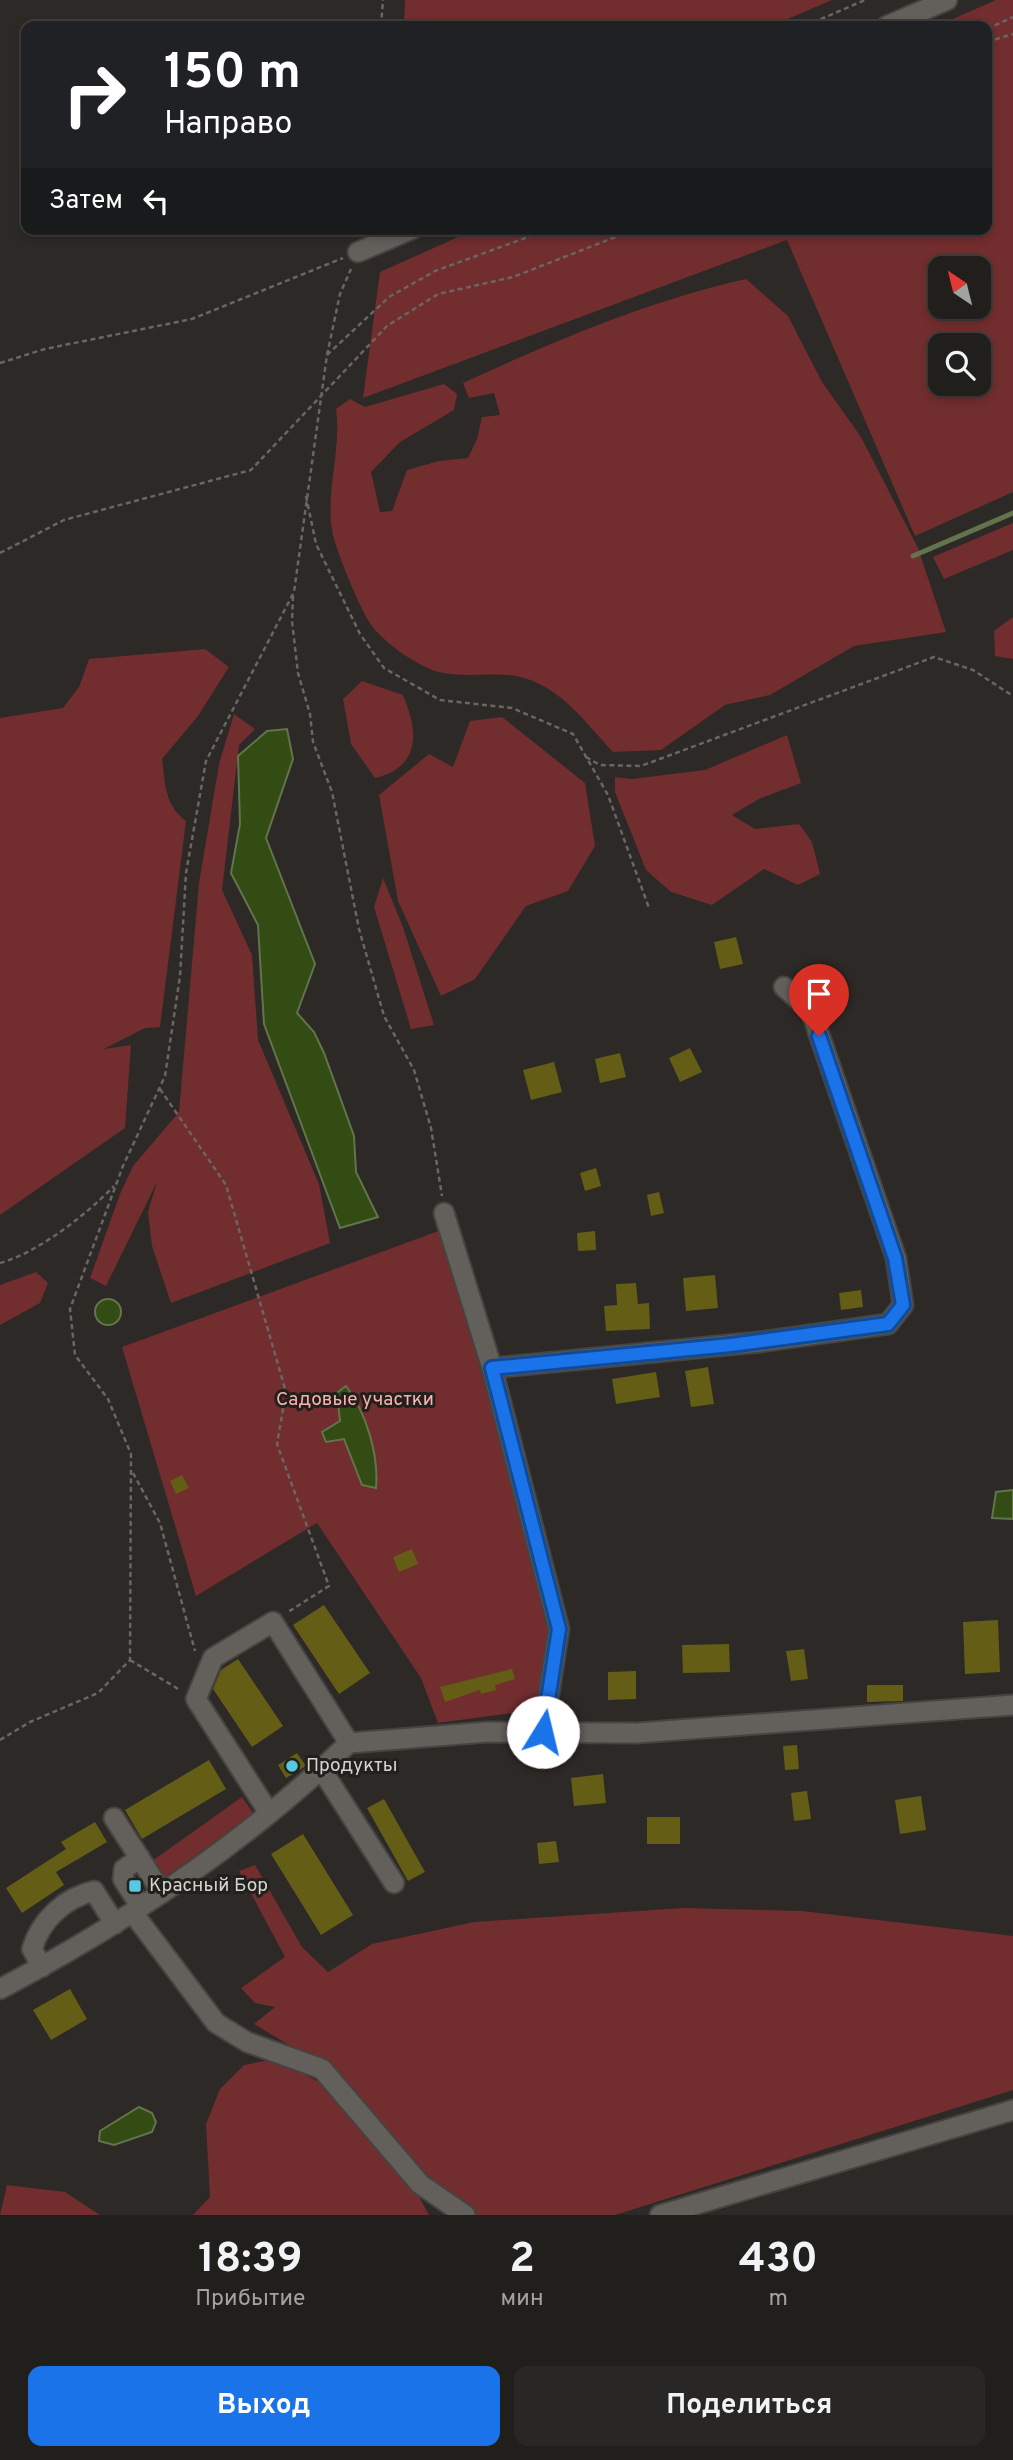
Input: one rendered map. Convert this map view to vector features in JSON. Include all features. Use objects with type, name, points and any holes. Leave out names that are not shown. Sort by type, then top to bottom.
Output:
[{"type":"street","points":[[899,21],[947,0]]},
{"type":"street","points":[[358,252],[398,235]]},
{"type":"street","points":[[492,1368],[731,1345],[888,1324],[903,1305],[895,1258],[811,1011],[784,987]]},
{"type":"street","points":[[444,1213],[492,1368],[559,1629],[543,1732]]},
{"type":"street","points":[[269,1813],[196,1699],[213,1658],[273,1622],[349,1744]]},
{"type":"street","points":[[0,1989],[137,1910],[269,1813],[349,1744],[487,1732],[637,1733],[1013,1705]]},
{"type":"street","points":[[322,1770],[394,1883]]},
{"type":"street","points":[[114,1818],[162,1892]]},
{"type":"street","points":[[140,1858],[124,1869],[123,1879],[137,1910],[216,2023],[247,2042],[322,2069],[420,2184],[465,2215]]},
{"type":"street","points":[[42,1967],[32,1949],[37,1934],[57,1909],[79,1894],[94,1891],[115,1924]]},
{"type":"street","points":[[660,2215],[1013,2110]]},
{"type":"path","points":[[382,21],[383,0]]},
{"type":"path","points":[[817,21],[865,0]]},
{"type":"path","points":[[992,27],[1013,17]]},
{"type":"path","points":[[992,40],[1013,34]]},
{"type":"path","points":[[327,355],[388,297],[435,271],[534,235]]},
{"type":"path","points":[[0,552],[64,520],[251,470],[387,326],[438,294],[513,277],[623,235]]},
{"type":"path","points":[[358,252],[340,295],[327,355],[305,493],[292,621],[298,673],[310,714],[313,741],[332,792],[359,929],[384,1016],[414,1070],[431,1128],[444,1213]]},
{"type":"path","points":[[0,363],[46,349],[192,319],[358,252]]},
{"type":"path","points":[[305,493],[316,544],[360,634],[384,668],[440,700],[512,708],[573,734],[608,795],[649,908]]},
{"type":"path","points":[[0,1740],[30,1722],[98,1693],[130,1660],[131,1454],[108,1399],[75,1355],[71,1309],[116,1184],[165,1076],[176,1001],[186,873],[206,761],[294,593]]},
{"type":"path","points":[[586,757],[600,765],[641,766],[934,657],[973,670],[1013,696]]},
{"type":"path","points":[[159,1088],[226,1185],[286,1392],[277,1444],[329,1586],[273,1622]]},
{"type":"path","points":[[0,1263],[23,1257],[94,1207],[116,1184]]},
{"type":"path","points":[[131,1470],[160,1523],[196,1653]]},
{"type":"path","points":[[130,1660],[196,1699]]},
{"type":"green space","points":[[405,0],[832,0],[783,21],[404,21]]},
{"type":"green space","points":[[996,0],[1013,0],[1013,492],[915,536],[787,240],[363,398],[380,272],[463,235],[992,235],[992,21],[948,21]]},
{"type":"green space","points":[[746,279],[788,316],[822,382],[861,437],[918,548],[946,632],[854,646],[770,695],[725,705],[661,750],[613,752],[573,709],[538,683],[514,676],[439,672],[406,656],[377,632],[358,601],[333,535],[331,505],[337,440],[336,409],[350,399],[365,407],[444,384],[457,394],[454,410],[400,442],[371,472],[380,512],[392,511],[407,470],[439,461],[468,458],[477,439],[482,417],[500,415],[494,393],[469,398],[463,383],[637,310]]},
{"type":"green space","points":[[1013,523],[1013,550],[944,579],[933,557]]},
{"type":"green space","points":[[1013,617],[1013,659],[995,656],[994,631]]},
{"type":"green space","points":[[205,649],[229,667],[198,716],[162,759],[170,801],[186,821],[160,1027],[145,1028],[104,1049],[131,1045],[125,1128],[0,1215],[0,718],[63,708],[79,687],[89,659]]},
{"type":"green space","points":[[362,681],[403,695],[412,721],[412,746],[408,756],[390,773],[375,778],[351,744],[343,699]]},
{"type":"green space","points":[[234,714],[255,729],[239,745],[222,890],[252,955],[258,1040],[319,1184],[330,1243],[171,1303],[152,1246],[148,1212],[157,1182],[106,1286],[90,1278],[120,1194],[133,1166],[179,1112],[199,883],[219,764]]},
{"type":"green space","points":[[502,717],[585,783],[595,846],[568,891],[526,906],[475,979],[441,996],[398,901],[379,795],[429,754],[453,767],[470,721]]},
{"type":"green space","points":[[787,735],[801,783],[759,799],[732,815],[755,829],[799,824],[812,842],[820,874],[798,885],[764,869],[712,905],[671,892],[646,870],[615,792],[615,777],[632,779],[705,770]]},
{"type":"green space","points":[[383,878],[403,927],[434,1025],[411,1029],[374,907]]},
{"type":"green space","name":"Садовые участки","points":[[444,1229],[551,1637],[535,1710],[438,1723],[421,1678],[317,1523],[196,1596],[122,1347]]},
{"type":"green space","points":[[36,1272],[48,1283],[40,1303],[0,1325],[0,1285]]},
{"type":"green space","points":[[242,1797],[254,1814],[164,1878],[152,1861]]},
{"type":"green space","points":[[255,1865],[302,1947],[328,1972],[372,1944],[474,1922],[683,1908],[802,1911],[1013,1936],[1013,2090],[615,2215],[476,2215],[425,2179],[297,2050],[254,2024],[275,2007],[255,2003],[241,1988],[285,1957],[239,1871]]},
{"type":"green space","points":[[265,2061],[285,2063],[327,2087],[416,2191],[429,2215],[193,2215],[210,2197],[206,2124],[220,2089],[244,2065]]},
{"type":"green space","points":[[7,2185],[65,2192],[100,2215],[0,2215]]},
{"type":"shaded area","points":[[287,729],[293,759],[266,838],[315,964],[297,1013],[314,1032],[324,1053],[354,1136],[356,1172],[378,1217],[340,1228],[264,1024],[258,925],[231,873],[240,824],[238,756],[267,731]]},
{"type":"shaded area","points":[[108,1299],[118,1302],[121,1312],[118,1322],[108,1325],[98,1322],[95,1312],[98,1302]]},
{"type":"shaded area","points":[[346,1386],[360,1408],[370,1434],[376,1488],[362,1485],[344,1439],[326,1442],[322,1432],[340,1421],[337,1393]]},
{"type":"shaded area","points":[[1013,1490],[1013,1519],[992,1518],[996,1492]]},
{"type":"shaded area","points":[[139,2107],[152,2113],[156,2122],[152,2132],[114,2145],[99,2141],[100,2131]]},
{"type":"building","points":[[736,937],[743,964],[720,969],[714,942]]},
{"type":"building","points":[[690,1048],[702,1072],[680,1082],[669,1058]]},
{"type":"building","points":[[620,1053],[626,1077],[600,1083],[595,1059]]},
{"type":"building","points":[[554,1062],[562,1092],[531,1100],[523,1070]]},
{"type":"building","points":[[596,1168],[601,1186],[585,1191],[580,1173]]},
{"type":"building","points":[[659,1192],[664,1213],[651,1216],[647,1195]]},
{"type":"building","points":[[595,1231],[596,1250],[578,1251],[577,1233]]},
{"type":"building","points":[[715,1275],[718,1308],[686,1311],[683,1278]]},
{"type":"building","points":[[636,1283],[638,1304],[649,1303],[650,1329],[606,1331],[604,1306],[617,1305],[616,1284]]},
{"type":"building","points":[[861,1290],[863,1307],[841,1310],[839,1293]]},
{"type":"building","points":[[708,1367],[714,1404],[691,1407],[685,1371]]},
{"type":"building","points":[[656,1372],[660,1397],[616,1404],[612,1379]]},
{"type":"building","points":[[182,1475],[189,1488],[176,1494],[170,1481]]},
{"type":"building","points":[[412,1549],[418,1564],[399,1572],[393,1557]]},
{"type":"building","points":[[324,1605],[370,1673],[339,1694],[293,1625]]},
{"type":"building","points":[[998,1620],[1000,1672],[965,1674],[963,1622]]},
{"type":"building","points":[[729,1644],[730,1672],[683,1673],[682,1645]]},
{"type":"building","points":[[804,1649],[808,1679],[791,1681],[786,1651]]},
{"type":"building","points":[[238,1659],[283,1726],[252,1747],[213,1689],[221,1670]]},
{"type":"building","points":[[512,1669],[515,1679],[495,1685],[496,1690],[481,1694],[480,1690],[445,1702],[440,1687]]},
{"type":"building","points":[[636,1671],[636,1699],[608,1700],[608,1672]]},
{"type":"building","points":[[867,1685],[903,1685],[903,1701],[867,1702]]},
{"type":"building","points":[[797,1745],[799,1769],[785,1770],[783,1746]]},
{"type":"building","name":"Продукты","points":[[297,1753],[306,1766],[286,1778],[278,1765]]},
{"type":"building","points":[[209,1760],[226,1789],[142,1839],[125,1810]]},
{"type":"building","points":[[603,1774],[606,1803],[574,1806],[571,1778]]},
{"type":"building","points":[[807,1791],[811,1819],[794,1821],[791,1793]]},
{"type":"building","points":[[921,1796],[926,1830],[900,1834],[895,1800]]},
{"type":"building","points":[[384,1799],[425,1872],[408,1881],[367,1808]]},
{"type":"building","points":[[647,1817],[680,1817],[680,1844],[647,1844]]},
{"type":"building","points":[[95,1822],[107,1842],[56,1872],[64,1885],[22,1913],[6,1888],[66,1849],[61,1842]]},
{"type":"building","points":[[303,1834],[353,1915],[321,1935],[271,1854]]},
{"type":"building","points":[[556,1841],[559,1862],[539,1864],[537,1843]]},
{"type":"building","points":[[70,1989],[87,2019],[51,2040],[33,2010]]},
{"type":"waterway","points":[[913,556],[1013,513]]},
{"type":"place","name":"Продукты","points":[[292,1766]]},
{"type":"place","name":"Красный Бор","points":[[135,1886]]},
{"type":"route","points":[[543,1732],[559,1629],[492,1368],[731,1345],[888,1324],[903,1305],[895,1258],[819,1036]]}]
